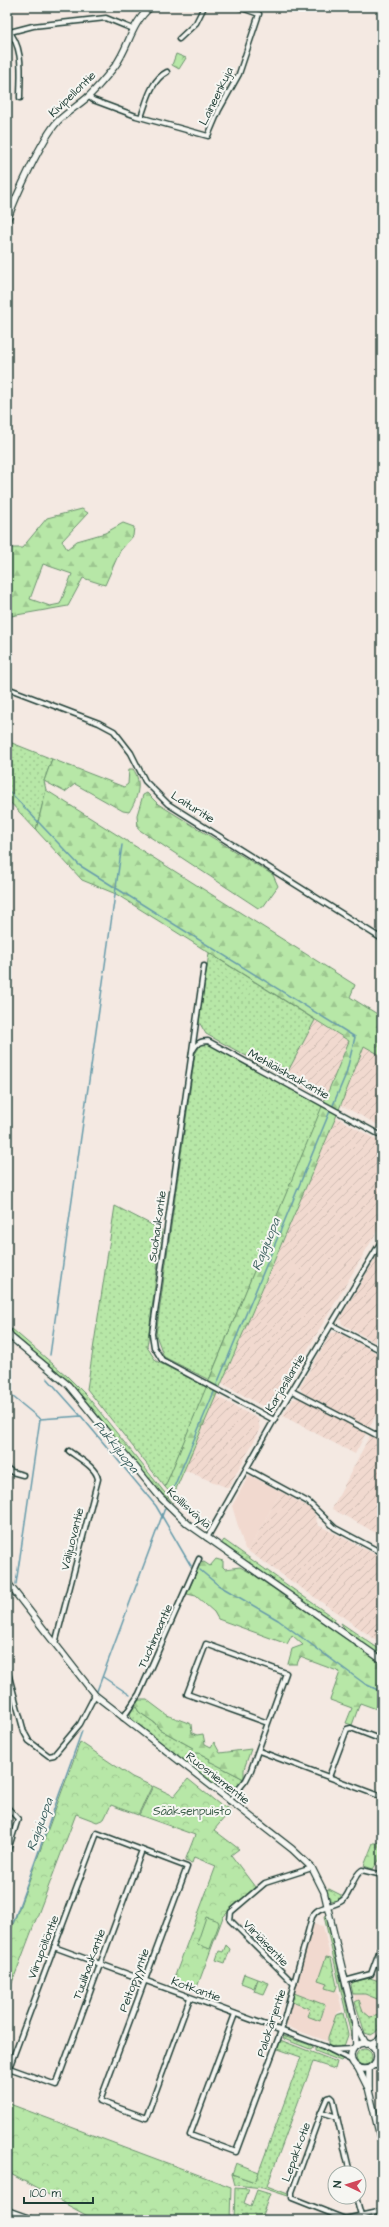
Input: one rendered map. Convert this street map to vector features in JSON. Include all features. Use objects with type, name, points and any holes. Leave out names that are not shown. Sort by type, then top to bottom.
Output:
[{"type":"main road","name":"Kivipellontie","points":[[7,221],[12,206],[47,137],[58,121],[88,96],[116,65],[133,29],[142,14],[151,7]]},
{"type":"main road","name":"Koillisväylä","points":[[7,1330],[9,1337],[68,1385],[160,1497],[188,1524],[382,1660]]},
{"type":"main road","name":"Ruosniementie","points":[[7,1582],[95,1695],[292,1849],[312,1868],[324,1892],[355,2023],[355,2048]]},
{"type":"main road","name":"Ruosniementie","points":[[355,2023],[368,2044]]},
{"type":"main road","points":[[382,2036],[368,2044],[355,2048],[351,2060],[358,2068],[369,2091],[382,2145]]},
{"type":"main road","points":[[369,2091],[370,2068],[378,2058],[382,2041]]},
{"type":"main road","points":[[368,2044],[378,2058]]},
{"type":"main road","points":[[358,2068],[370,2068]]},
{"type":"street","points":[[179,39],[196,23],[204,7]]},
{"type":"street","name":"Laineenkuja","points":[[88,96],[112,108],[208,136],[219,110],[239,74],[259,14],[240,7]]},
{"type":"street","points":[[20,98],[22,64],[9,31],[33,26],[106,18],[118,21],[133,29]]},
{"type":"street","points":[[142,117],[152,87],[160,76],[167,72]]},
{"type":"street","name":"Laituritie","points":[[7,688],[99,723],[114,731],[128,749],[145,780],[168,804],[382,939]]},
{"type":"street","name":"Suohaukantie","points":[[204,966],[152,1334],[154,1347],[162,1360],[274,1420]]},
{"type":"street","name":"Mehiläishaukantie","points":[[191,1054],[196,1044],[201,1041],[208,1041],[382,1136]]},
{"type":"street","name":"Karjasillantie","points":[[207,1538],[274,1420],[382,1240]]},
{"type":"street","points":[[332,1324],[382,1351]]},
{"type":"street","points":[[292,1391],[382,1438]]},
{"type":"street","name":"Välijuovantie","points":[[55,1644],[98,1479],[97,1475],[88,1466],[69,1451]]},
{"type":"street","points":[[7,1468],[12,1472],[23,1475]]},
{"type":"street","points":[[247,1469],[308,1502],[335,1528],[382,1553]]},
{"type":"street","name":"Tuohimaantie","points":[[123,1718],[142,1688],[199,1559]]},
{"type":"street","points":[[229,1800],[246,1780],[258,1751],[286,1673],[206,1644],[187,1694],[268,1723]]},
{"type":"street","points":[[7,1670],[24,1732],[29,1741],[49,1756],[54,1755],[80,1724],[95,1695]]},
{"type":"street","points":[[329,1777],[347,1729],[351,1728],[382,1740]]},
{"type":"street","points":[[258,1751],[382,1797]]},
{"type":"street","points":[[7,1807],[18,1819],[7,1853]]},
{"type":"street","name":"Viirupöllöntie","points":[[56,2085],[9,2068],[97,1834],[142,1850]]},
{"type":"street","name":"Peltopyyntie","points":[[142,1850],[187,1867],[100,2101],[146,2118],[190,1998]]},
{"type":"street","name":"Tuulihaukantie","points":[[56,2085],[142,1850]]},
{"type":"street","name":"Viiriäisentie","points":[[294,1984],[230,1920],[229,1916],[231,1912],[265,1883],[312,1868]]},
{"type":"street","name":"Palokärjentie","points":[[235,2014],[190,2135],[236,2152],[281,2031],[314,1912],[344,1899],[357,1873],[362,1870],[382,1875]]},
{"type":"street","points":[[345,1981],[371,1974],[382,1944]]},
{"type":"street","name":"Kotkantie","points":[[54,1947],[332,2050],[351,2060]]},
{"type":"street","name":"Kotkantie","points":[[332,2050],[355,2048]]},
{"type":"street","points":[[370,2068],[382,2066]]},
{"type":"street","name":"Lepakkotie","points":[[348,2165],[333,2099],[331,2097],[327,2098],[292,2192],[292,2198],[345,2219],[382,2211]]},
{"type":"street","name":"Lepakkotie","points":[[322,2112],[337,2117]]},
{"type":"street","points":[[358,2205],[361,2215]]},
{"type":"street","points":[[7,2210],[35,2220]]},
{"type":"shaded area","points":[[315,1020],[349,1041],[325,1099],[285,1077]]},
{"type":"shaded area","points":[[364,1045],[382,1056],[382,1127],[341,1105]]},
{"type":"shaded area","points":[[336,1117],[382,1143],[382,1223],[276,1403],[264,1407],[222,1383]]},
{"type":"shaded area","points":[[382,1248],[382,1346],[342,1324],[340,1318]]},
{"type":"shaded area","points":[[337,1332],[382,1356],[382,1403],[369,1428],[302,1392],[300,1387],[331,1333]]},
{"type":"shaded area","points":[[216,1396],[258,1419],[260,1430],[228,1488],[184,1470]]},
{"type":"shaded area","points":[[299,1398],[366,1433],[355,1454],[283,1416],[293,1399]]},
{"type":"shaded area","points":[[370,1435],[382,1442],[382,1542],[380,1535],[332,1509]]},
{"type":"shaded area","points":[[251,1476],[281,1492],[248,1551],[245,1549],[232,1506],[248,1477]]},
{"type":"shaded area","points":[[281,1492],[313,1510],[318,1525],[382,1558],[382,1644],[248,1551]]},
{"type":"shaded area","points":[[313,1924],[323,1926],[342,2010],[337,2013],[327,2041],[285,2026]]},
{"type":"shaded area","points":[[374,1978],[382,1982],[382,2021],[360,2021],[352,1986],[354,1983]]},
{"type":"green space","points":[[176,54],[186,58],[179,69],[172,65]]},
{"type":"green space","points":[[82,509],[88,513],[62,541],[67,549],[77,541],[105,533],[123,523],[134,527],[133,536],[120,551],[105,585],[83,578],[68,606],[11,616],[7,626],[7,548],[22,548],[47,518]],"holes":[[[43,564],[72,574],[60,604],[50,606],[30,599]]]},
{"type":"green space","points":[[7,741],[52,759],[44,781],[46,790],[36,830],[7,799]]},
{"type":"green space","points":[[52,759],[124,787],[128,784],[129,769],[133,769],[138,780],[138,791],[129,812],[123,811],[75,784],[65,792],[44,781]]},
{"type":"green space","points":[[46,790],[355,985],[350,997],[382,1017],[382,1056],[364,1046],[336,1117],[173,1496],[165,1487],[349,1041],[116,894],[82,880],[36,830]]},
{"type":"green space","points":[[147,793],[158,804],[273,875],[278,886],[263,907],[258,908],[138,829],[137,815],[143,795]]},
{"type":"green space","points":[[209,953],[315,1020],[285,1077],[206,1034],[199,1022]]},
{"type":"green space","points":[[209,1044],[323,1106],[209,1380],[164,1357],[156,1335],[195,1054],[200,1046]]},
{"type":"green space","points":[[115,1206],[162,1230],[147,1347],[156,1361],[207,1387],[165,1487],[87,1389]]},
{"type":"green space","points":[[12,1329],[67,1376],[87,1396],[173,1503],[149,1481],[79,1393],[9,1331]]},
{"type":"green space","points":[[224,1540],[335,1619],[333,1623],[221,1544]]},
{"type":"green space","points":[[216,1559],[223,1561],[223,1567],[225,1569],[240,1567],[253,1574],[382,1664],[382,1711],[360,1703],[352,1725],[346,1723],[352,1708],[330,1700],[340,1672],[300,1657],[297,1664],[288,1664],[292,1649],[303,1645],[292,1635],[287,1644],[218,1619],[214,1612],[196,1596],[187,1594],[200,1563],[204,1562],[210,1566]]},
{"type":"green space","points":[[341,1623],[382,1651],[382,1656],[347,1633]]},
{"type":"green space","points":[[139,1700],[147,1700],[167,1715],[191,1724],[192,1733],[197,1735],[203,1734],[205,1744],[211,1747],[214,1742],[220,1753],[251,1749],[244,1769],[244,1779],[209,1761],[210,1759],[199,1753],[195,1753],[193,1757],[189,1755],[193,1748],[159,1729],[155,1723],[139,1712],[135,1705]]},
{"type":"green space","points":[[135,1705],[139,1712],[155,1723],[159,1729],[193,1748],[193,1757],[195,1753],[199,1753],[210,1759],[210,1761],[244,1779],[232,1794],[218,1784],[216,1785],[205,1778],[132,1721],[130,1714]]},
{"type":"green space","name":"Sääksenpuisto","points":[[80,1742],[132,1777],[152,1786],[138,1815],[111,1805],[104,1819],[97,1822],[76,1814],[7,1996],[7,1941]]},
{"type":"green space","name":"Sääksenpuisto","points":[[188,1779],[219,1804],[231,1810],[214,1830],[239,1849],[231,1855],[255,1887],[223,1917],[196,1990],[173,1981],[216,1866],[194,1857],[192,1863],[185,1861],[195,1835],[139,1815],[153,1786],[174,1796]]},
{"type":"green space","points":[[382,1840],[382,1856],[373,1869],[364,1866],[373,1843],[377,1843]]},
{"type":"green space","points":[[329,1889],[341,1895],[341,1898],[335,1901],[329,1900],[326,1890]]},
{"type":"green space","points":[[326,1915],[355,2037],[351,2035],[324,1916]]},
{"type":"green space","points":[[206,1917],[218,1921],[219,1924],[210,1949],[197,1944]]},
{"type":"green space","points":[[226,1945],[230,1949],[225,1963],[216,1960],[219,1951],[223,1952]]},
{"type":"green space","points":[[326,1957],[331,1958],[337,1986],[335,1991],[325,1988],[327,1983],[318,1980]]},
{"type":"green space","points":[[244,1974],[257,1979],[254,1988],[241,1983]]},
{"type":"green space","points":[[370,1978],[382,1982],[382,2001],[365,1994],[353,1994],[351,1985],[353,1982]]},
{"type":"green space","points":[[258,1979],[269,1983],[264,1994],[254,1991]]},
{"type":"green space","points":[[294,1993],[325,2005],[320,2021],[307,2016],[310,2009],[292,2002]]},
{"type":"green space","points":[[359,2000],[363,2011],[370,2017],[380,2015],[382,2009],[379,2027],[375,2033],[371,2035],[365,2033],[355,2002]]},
{"type":"green space","points":[[343,2013],[348,2035],[343,2049],[328,2046],[328,2037],[336,2015]]},
{"type":"green space","points":[[283,2036],[313,2046],[310,2049],[284,2039]]},
{"type":"green space","points":[[280,2040],[337,2062],[335,2069],[313,2062],[267,2186],[288,2194],[288,2196],[263,2188],[235,2185],[232,2174],[255,2182],[301,2057],[278,2049]]},
{"type":"green space","points":[[315,2047],[343,2057],[343,2059],[341,2061],[315,2051]]},
{"type":"green space","points":[[364,2049],[371,2054],[372,2057],[367,2064],[364,2065],[357,2060],[356,2057],[361,2050]]},
{"type":"green space","points":[[7,2103],[231,2187],[230,2220],[95,2220],[7,2172]]},
{"type":"green space","points":[[236,2163],[259,2172],[255,2182],[232,2174]]},
{"type":"green space","points":[[235,2188],[249,2189],[244,2203],[251,2206],[257,2190],[270,2194],[262,2215],[274,2220],[234,2220]]},
{"type":"waterway","points":[[7,789],[79,865],[355,1037],[346,1074],[333,1105]]},
{"type":"waterway","points":[[104,972],[122,845]]},
{"type":"waterway","points":[[50,1355],[104,975]]},
{"type":"waterway","name":"Rajajuopa","points":[[217,1384],[330,1111]]},
{"type":"waterway","points":[[47,1378],[80,1415]]},
{"type":"waterway","name":"Pukkijuopa","points":[[7,1392],[40,1419],[81,1416],[156,1506],[191,1566]]},
{"type":"waterway","name":"Rajajuopa","points":[[171,1494],[214,1392]]},
{"type":"waterway","points":[[16,1584],[40,1419]]},
{"type":"waterway","name":"Rajajuopa","points":[[97,1691],[165,1508]]},
{"type":"waterway","points":[[200,1570],[218,1585],[278,1620],[365,1684],[382,1692]]},
{"type":"waterway","points":[[103,1677],[130,1695]]},
{"type":"waterway","name":"Rajajuopa","points":[[13,1923],[82,1731]]}]
